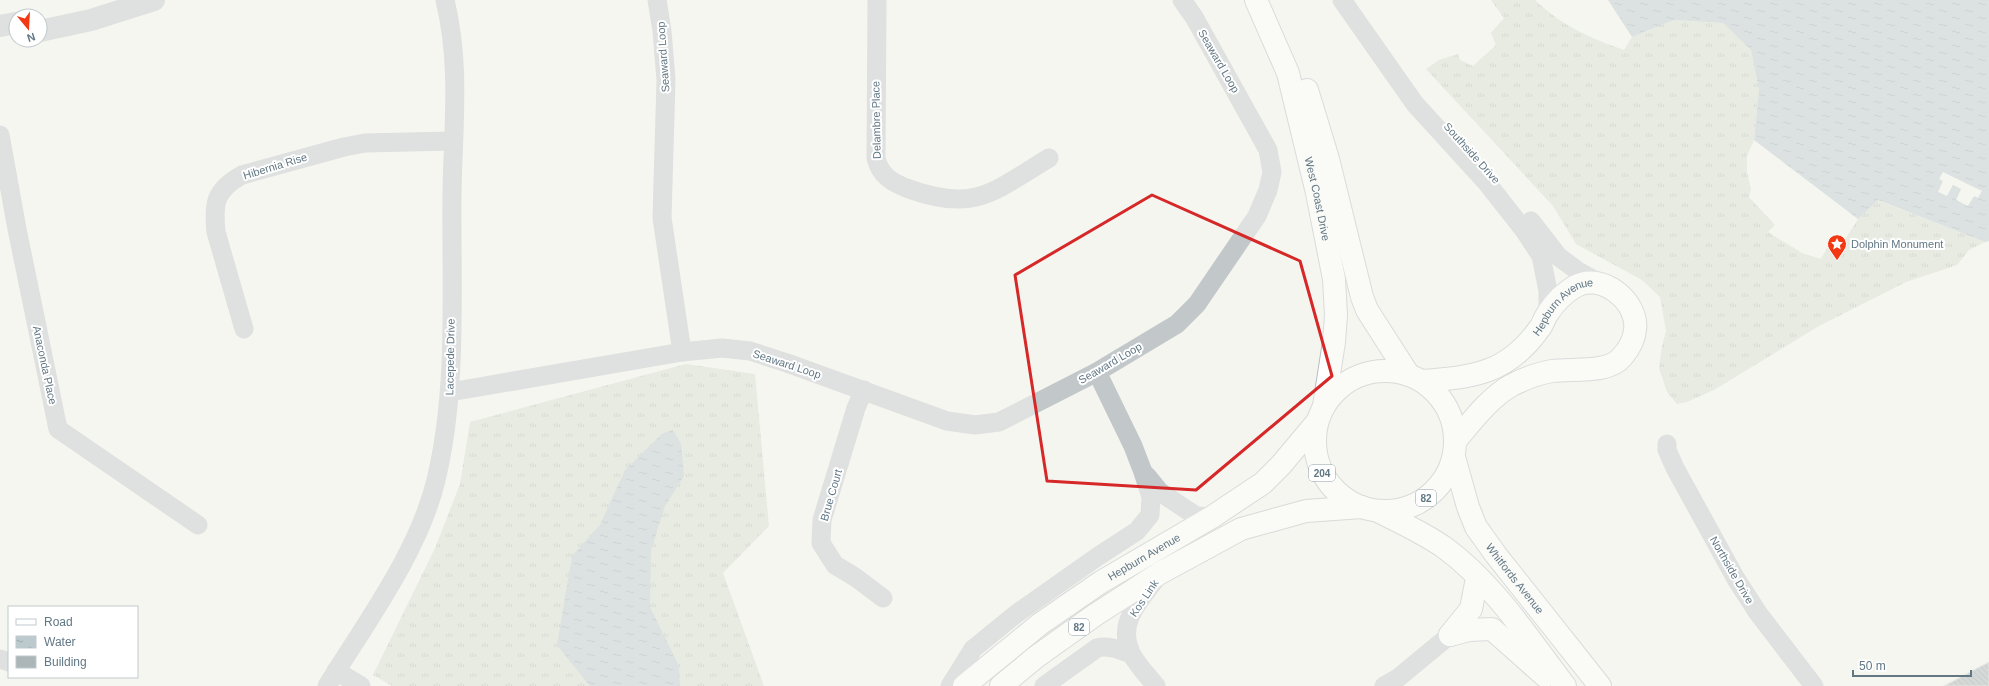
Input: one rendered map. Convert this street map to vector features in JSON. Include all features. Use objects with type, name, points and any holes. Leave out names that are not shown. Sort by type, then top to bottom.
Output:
[{"type":"main road","name":"West Coast Drive","points":[[1256,0],[1288,73],[1318,193],[1334,279],[1336,315],[1334,342],[1320,414]]},
{"type":"main road","name":"West Coast Drive","points":[[1272,0],[1292,44],[1310,98],[1328,159],[1362,297],[1367,310],[1415,377]]},
{"type":"main road","name":"Hepburn Avenue","points":[[1415,377],[1470,377],[1494,368],[1529,343],[1540,328],[1548,313],[1569,290],[1581,284],[1591,282],[1614,290],[1630,309],[1634,319],[1635,330],[1631,345],[1621,359],[1602,368],[1552,371],[1512,385],[1484,408],[1455,448]]},
{"type":"main road","name":"82","points":[[1320,414],[1339,387],[1360,375],[1384,370],[1415,377]]},
{"type":"main road","points":[[1415,377],[1440,396],[1452,416],[1455,448]]},
{"type":"main road","name":"204","points":[[1320,414],[1315,448],[1322,473],[1339,494],[1370,509]]},
{"type":"main road","name":"Hepburn Avenue","points":[[964,686],[1040,624],[1100,582],[1212,517],[1262,483],[1281,465],[1320,414]]},
{"type":"main road","name":"82","points":[[1001,686],[1036,657],[1095,615],[1160,573],[1241,529],[1306,511],[1370,509],[1395,510],[1411,506],[1426,498],[1438,487],[1448,473],[1455,448]]},
{"type":"main road","name":"Whitfords Avenue","points":[[1455,448],[1468,507],[1476,527],[1496,556],[1600,686]]},
{"type":"main road","points":[[1370,509],[1428,537],[1446,550],[1479,579],[1510,615],[1565,686]]},
{"type":"main road","points":[[1450,635],[1471,608],[1476,583],[1479,579]]},
{"type":"main road","points":[[1450,635],[1469,630],[1492,629],[1556,686]]},
{"type":"street","points":[[48,15],[107,0]]},
{"type":"street","points":[[48,29],[91,20],[154,0]]},
{"type":"street","name":"Lacepede Drive","points":[[331,678],[397,572],[420,526],[436,481],[450,392],[452,141],[456,93],[455,58],[445,0]]},
{"type":"street","name":"Seaward Loop","points":[[657,0],[662,31],[666,80],[662,218],[682,352]]},
{"type":"street","name":"Delambre Place","points":[[877,0],[876,158],[878,167],[884,176],[897,185],[921,194],[948,200],[966,200],[988,195],[1049,158]]},
{"type":"street","name":"Seaward Loop","points":[[450,392],[682,352],[722,348],[750,351],[864,390],[947,422],[975,425],[999,422],[1097,372],[1177,324],[1197,304],[1257,216],[1268,190],[1272,172],[1268,150],[1194,17],[1182,0]]},
{"type":"street","name":"Southside Drive","points":[[1346,5],[1421,97],[1494,176],[1559,257],[1578,271],[1603,285]]},
{"type":"street","name":"Southside Drive","points":[[1346,5],[1415,104],[1487,183],[1524,230],[1540,256],[1544,269],[1548,291],[1548,313]]},
{"type":"street","name":"Anaconda Place","points":[[0,135],[8,230],[58,429],[198,525]]},
{"type":"street","name":"Hibernia Rise","points":[[244,329],[216,232],[214,217],[214,205],[224,188],[232,180],[242,175],[344,147],[365,143],[452,141]]},
{"type":"street","points":[[950,686],[973,649],[1016,614],[1137,531],[1150,515],[1150,497],[1143,472],[1133,446],[1097,372]]},
{"type":"street","name":"Brue Court","points":[[864,390],[822,520],[821,543],[835,565],[856,577],[883,598]]},
{"type":"street","name":"Northside Drive","points":[[1667,444],[1667,450],[1675,468],[1736,579],[1758,613],[1814,686]]},
{"type":"street","points":[[1143,472],[1160,492],[1196,516],[1212,517]]},
{"type":"street","name":"Kos Link","points":[[1156,686],[1131,654],[1127,638],[1127,625],[1132,613],[1160,573]]},
{"type":"street","points":[[1396,683],[1450,635]]},
{"type":"street","points":[[1044,686],[1097,648],[1104,646],[1131,654]]},
{"type":"street","points":[[331,678],[361,686]]},
{"type":"highlighted area","points":[[1152,195],[1300,261],[1332,376],[1196,490],[1047,481],[1015,275]]},
{"type":"green space","points":[[1491,0],[1535,0],[1566,24],[1588,36],[1624,50],[1632,37],[1674,20],[1723,23],[1751,50],[1759,90],[1754,140],[1747,156],[1747,172],[1751,189],[1749,197],[1775,225],[1768,232],[1802,253],[1821,259],[1827,248],[1843,243],[1858,219],[1877,200],[1985,242],[1969,250],[1957,265],[1906,282],[1819,326],[1714,390],[1687,402],[1677,404],[1667,392],[1659,368],[1666,331],[1660,297],[1642,280],[1576,244],[1553,206],[1426,69],[1439,60],[1458,54],[1460,60],[1473,66],[1496,45],[1491,33],[1504,18]]},
{"type":"green space","points":[[686,364],[755,374],[769,526],[723,573],[764,686],[392,686],[373,675],[436,546],[460,484],[470,422]]},
{"type":"water","points":[[1608,0],[1989,0],[1989,241],[1985,242],[1878,200],[1858,219],[1754,140],[1759,90],[1751,50],[1723,23],[1674,20],[1632,37]]},
{"type":"water","points":[[673,430],[681,444],[684,476],[665,506],[651,550],[650,607],[679,666],[680,686],[590,686],[557,645],[572,556],[600,525],[625,470],[662,434]]},
{"type":"pier","points":[[1943,172],[1982,191],[1978,198],[1974,196],[1968,206],[1956,200],[1961,189],[1953,185],[1947,196],[1938,192],[1943,181],[1939,179]]},
{"type":"building","points":[[1989,662],[1989,686],[1944,686]]},
{"type":"place","name":"Dolphin Monument","points":[[1837,261]]}]
